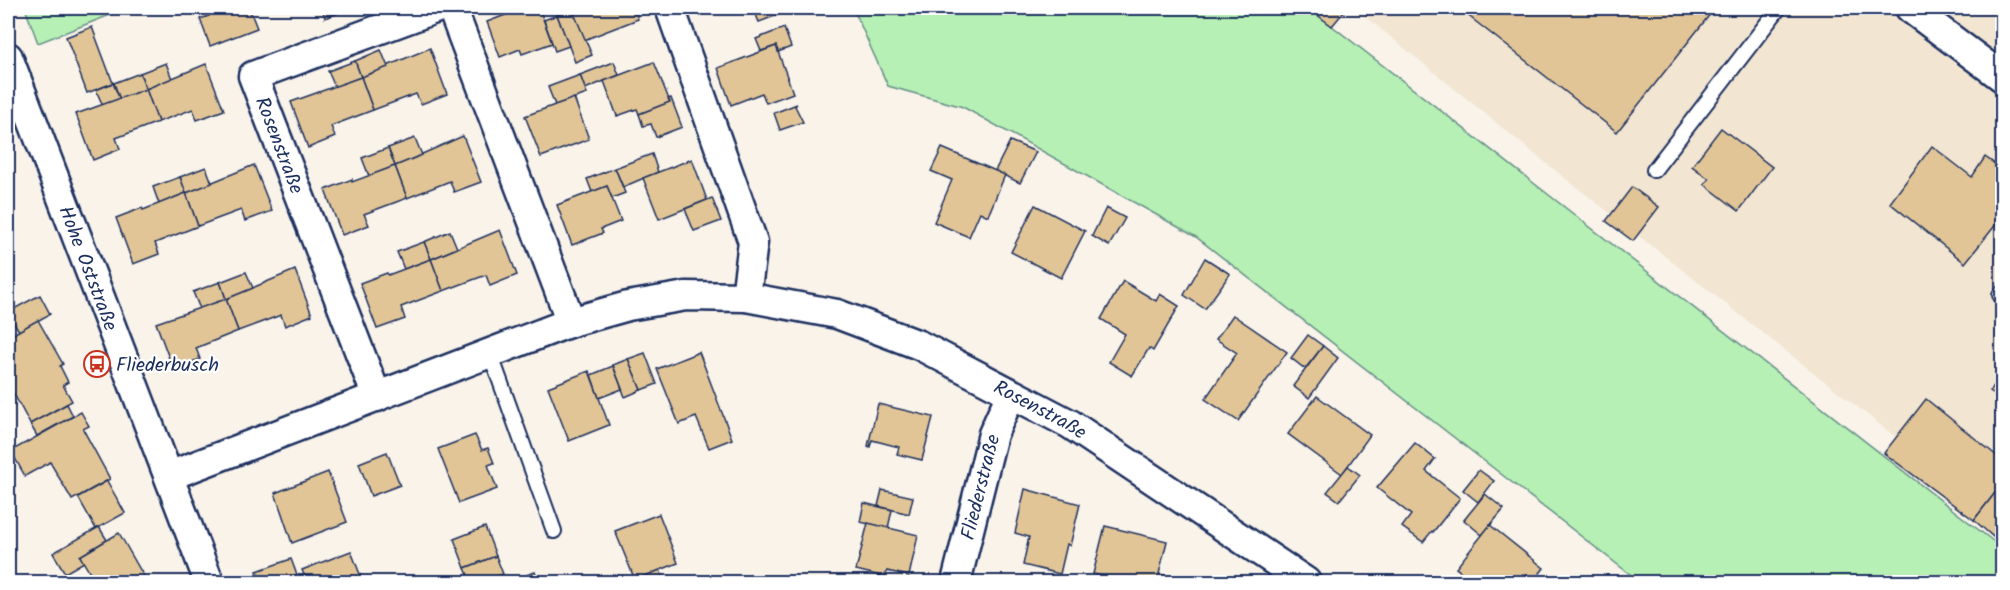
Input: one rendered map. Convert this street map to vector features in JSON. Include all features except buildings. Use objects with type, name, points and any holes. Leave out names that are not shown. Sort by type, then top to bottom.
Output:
[{"type":"street","name":"Rosenstraße","points":[[377,397],[253,76],[437,8]]},
{"type":"street","points":[[452,8],[571,322]]},
{"type":"street","points":[[670,8],[753,242],[746,297]]},
{"type":"street","points":[[1910,8],[2002,77]]},
{"type":"street","name":"Hohe Oststraße","points":[[8,57],[209,582]]},
{"type":"street","name":"Rosenstraße","points":[[170,476],[571,322],[628,306],[686,296],[746,297],[837,314],[919,345],[1070,424],[1305,582]]},
{"type":"street","name":"Fliederstraße","points":[[956,582],[993,434],[1011,394]]},
{"type":"lane","points":[[1654,170],[1779,8]]},
{"type":"lane","points":[[489,353],[554,531]]},
{"type":"shaded area","points":[[1355,8],[2002,8],[2002,520],[1551,167]]},
{"type":"green space","points":[[25,8],[128,8],[38,43]]},
{"type":"green space","points":[[853,8],[1309,8],[2002,548],[2002,582],[1640,582],[1196,237],[963,107],[888,86]]},
{"type":"place","name":"Fliederbusch","points":[[97,364]]}]
